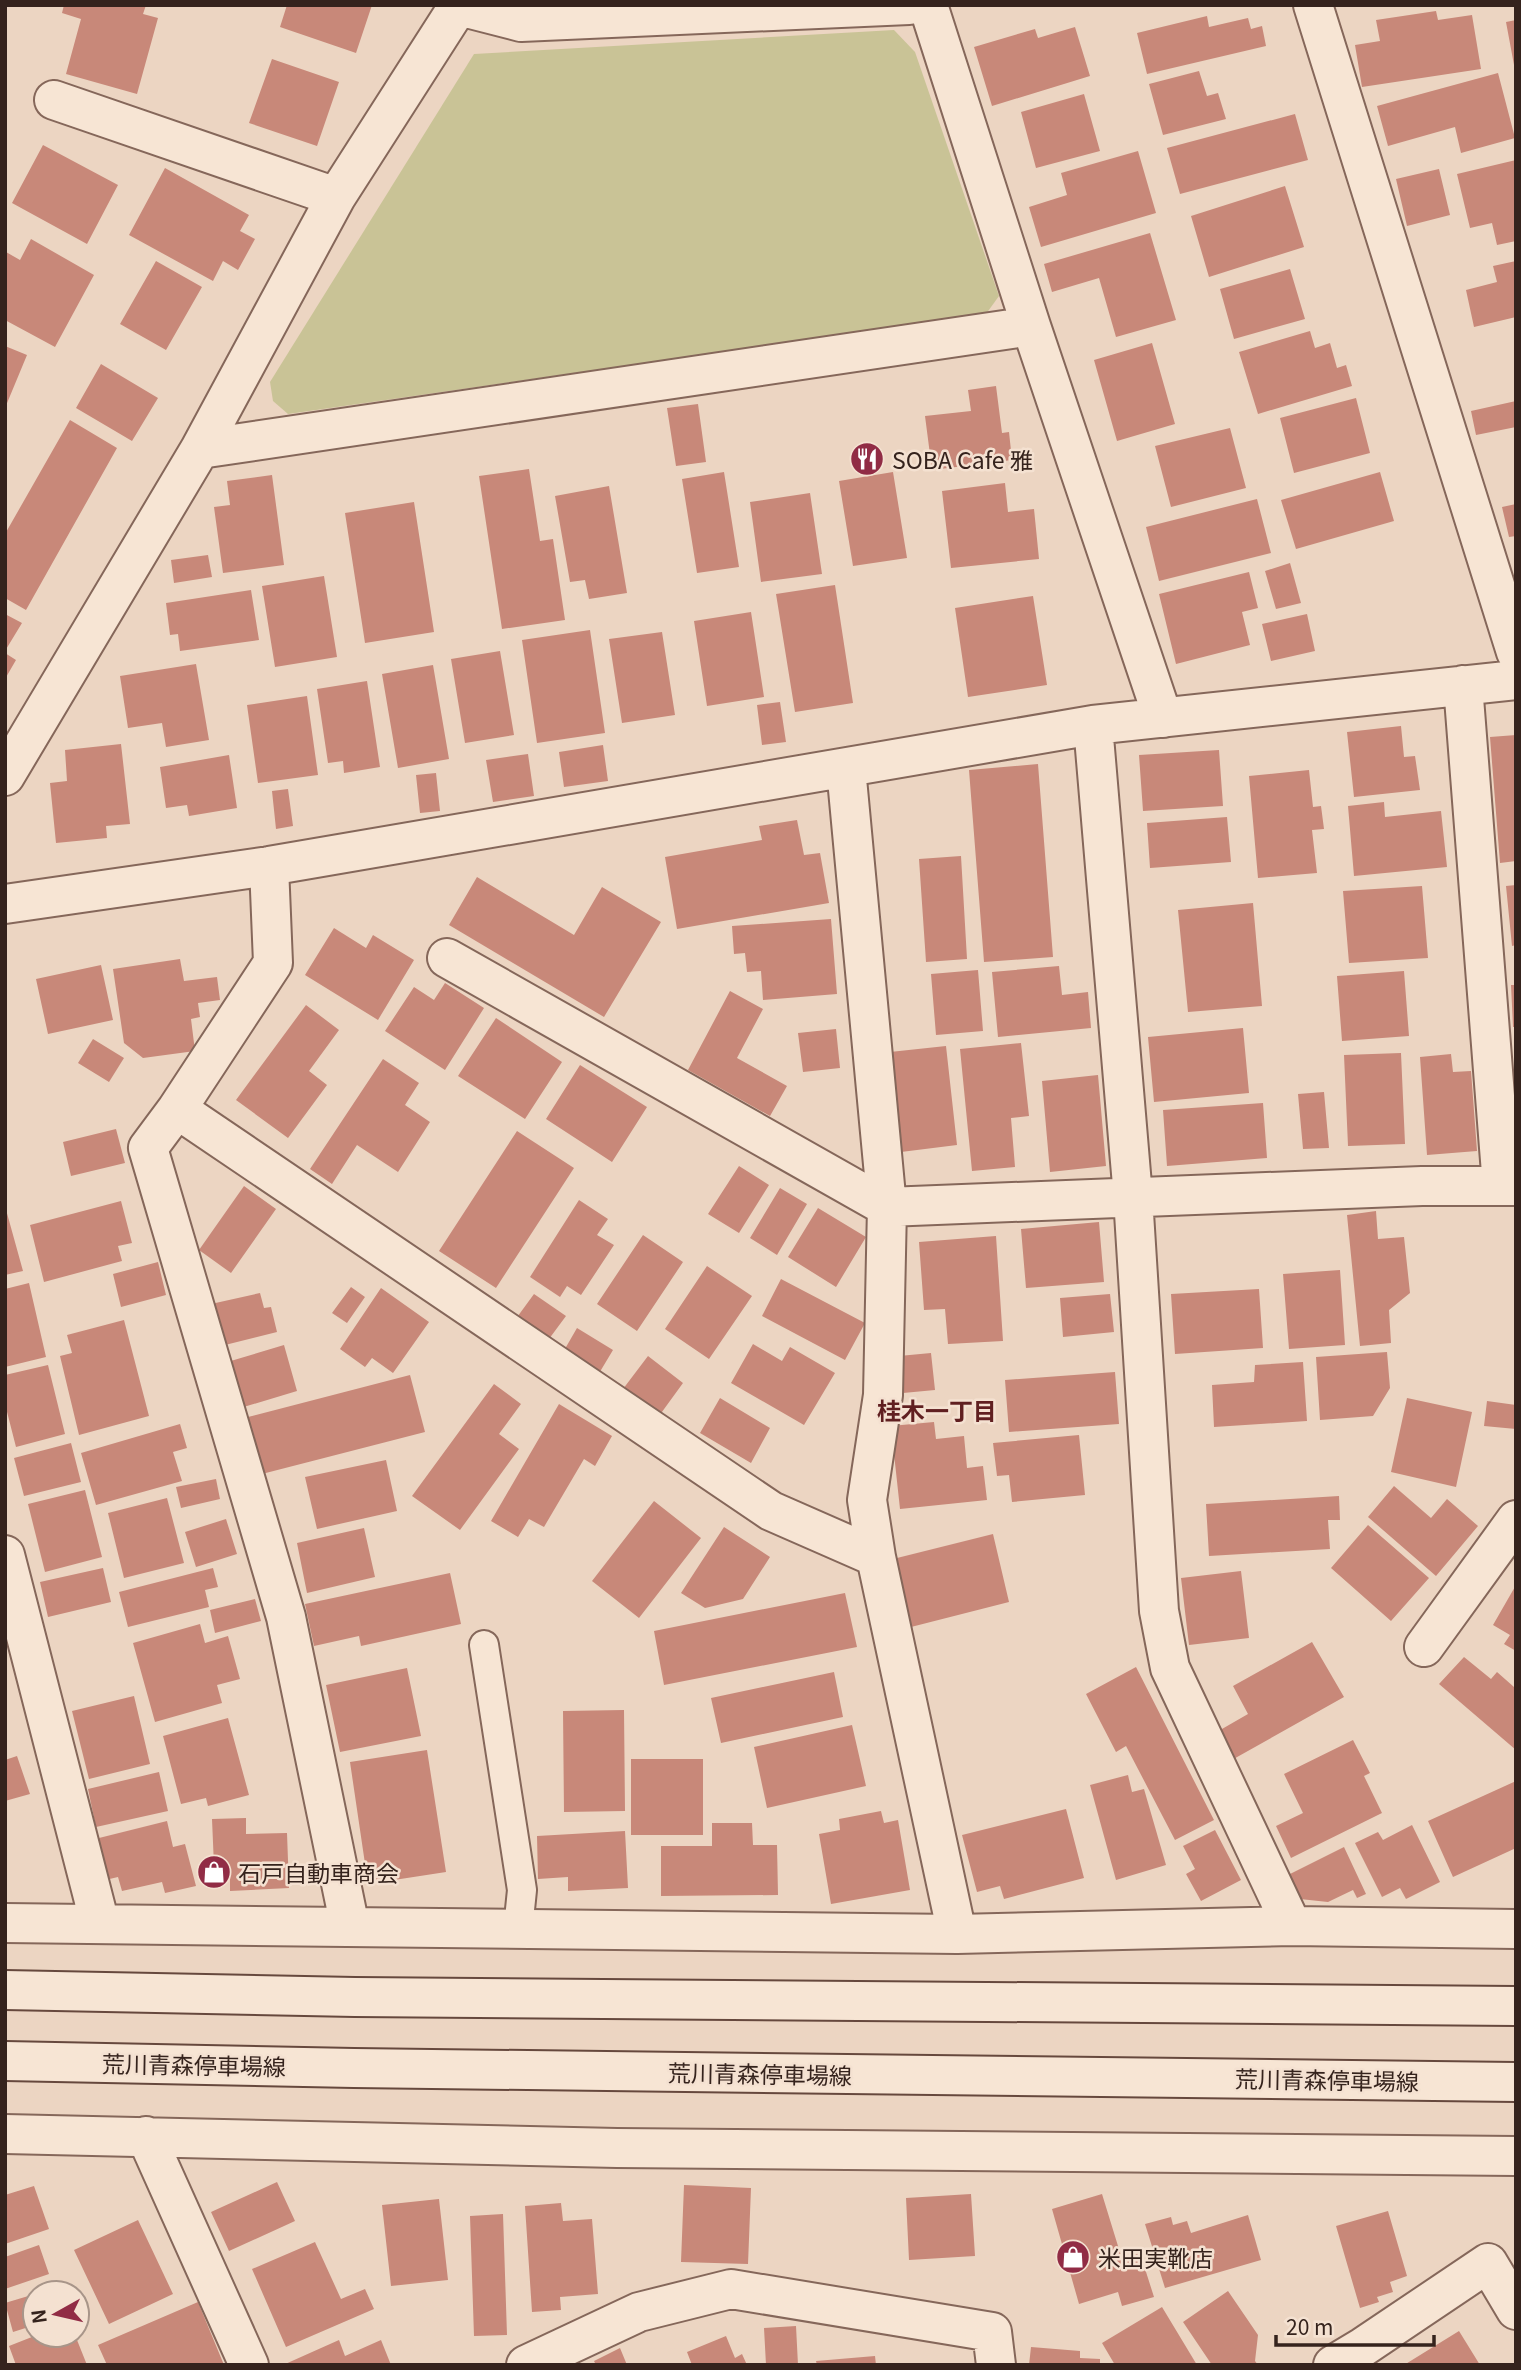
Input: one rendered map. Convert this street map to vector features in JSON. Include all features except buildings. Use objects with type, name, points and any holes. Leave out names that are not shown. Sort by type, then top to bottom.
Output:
[{"type":"street","points":[[5,776],[200,449],[336,197],[459,6],[521,22],[909,5]]},
{"type":"street","points":[[928,5],[1031,326],[1163,718]]},
{"type":"street","points":[[1313,5],[1516,652]]},
{"type":"street","points":[[54,100],[336,197]]},
{"type":"street","points":[[200,449],[1031,326]]},
{"type":"street","points":[[5,904],[269,866],[1093,725],[1516,680]]},
{"type":"street","points":[[447,958],[887,1207],[1422,1186],[1509,1186],[1463,685]]},
{"type":"street","points":[[1093,725],[1133,1197],[1159,1611],[1170,1668],[1292,1926]]},
{"type":"street","points":[[846,768],[887,1207],[884,1395],[867,1500],[876,1557],[957,1934]]},
{"type":"street","points":[[269,866],[273,964],[148,1148],[286,1617],[350,1927]]},
{"type":"street","points":[[177,1109],[771,1511],[876,1557]]},
{"type":"street","points":[[1424,1647],[1516,1520]]},
{"type":"street","points":[[5,1555],[100,1924]]},
{"type":"street","points":[[5,1923],[957,1934],[1292,1926],[1516,1929]]},
{"type":"street","points":[[5,1990],[355,1997],[1516,2006]]},
{"type":"street","name":"荒川青森停車場線","points":[[5,2061],[354,2068],[1516,2082]]},
{"type":"street","points":[[5,2134],[618,2148],[1516,2156]]},
{"type":"street","points":[[146,2136],[249,2365]]},
{"type":"street","points":[[1333,2365],[1488,2263],[1516,2310]]},
{"type":"street","points":[[526,2365],[639,2312],[730,2289],[992,2332],[996,2365]]},
{"type":"lane","points":[[484,1645],[522,1890],[518,1929]]},
{"type":"shaded area","points":[[894,30],[915,52],[999,296],[986,314],[288,414],[273,401],[270,382],[474,54]]},
{"type":"place","name":"SOBA Cafe 雅","points":[[867,459]]},
{"type":"place","name":"石戸自動車商会","points":[[214,1872]]},
{"type":"place","name":"米田実靴店","points":[[1073,2257]]},
{"type":"district","name":"桂木一丁目","points":[[937,1409]]}]
